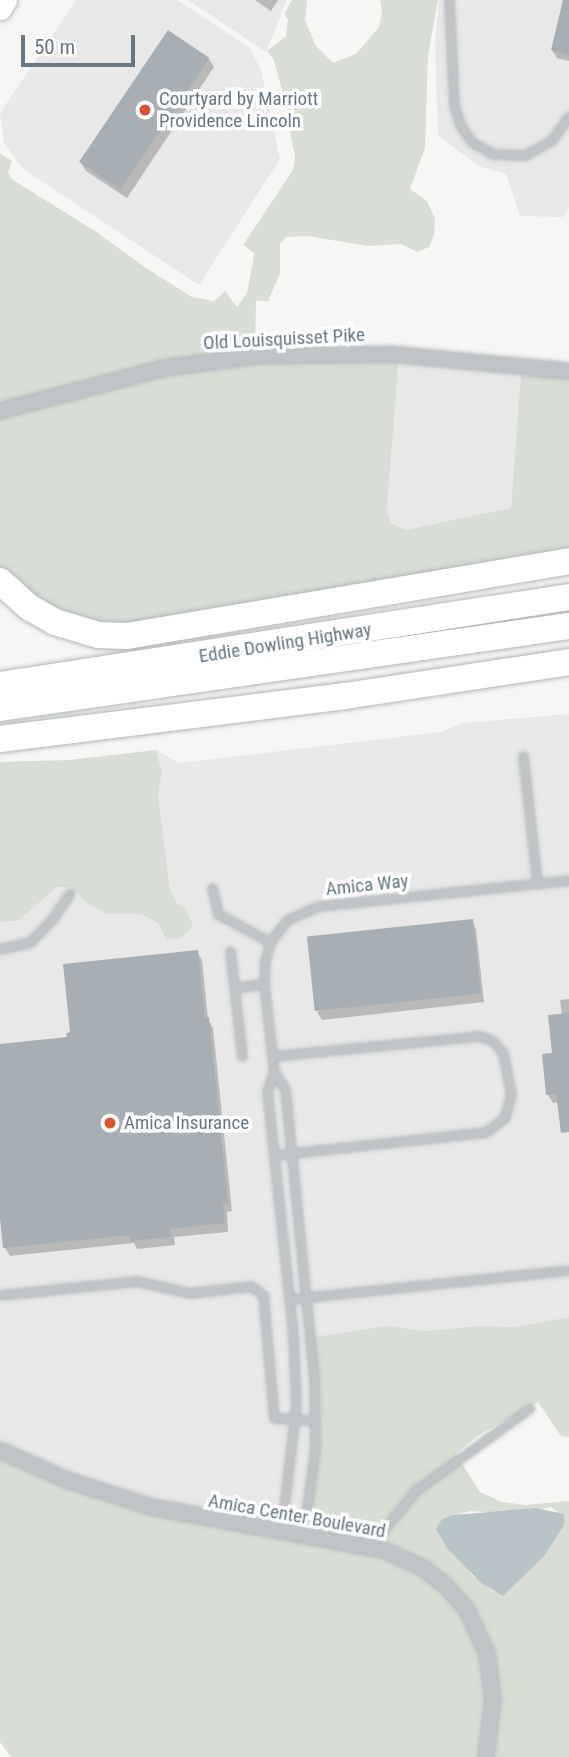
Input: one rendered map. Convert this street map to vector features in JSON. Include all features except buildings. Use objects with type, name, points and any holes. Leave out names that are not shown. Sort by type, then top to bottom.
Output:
[{"type":"highway","points":[[0,581],[29,607],[55,621],[90,633],[127,636],[569,561]]},
{"type":"highway","points":[[48,678],[156,650],[569,569]]},
{"type":"highway","name":"Eddie Dowling Highway","points":[[0,685],[569,597]]},
{"type":"highway","name":"Eddie Dowling Highway","points":[[0,708],[569,626]]},
{"type":"highway","points":[[0,722],[569,652]]},
{"type":"highway","points":[[0,739],[333,697],[569,662]]},
{"type":"main road","points":[[0,8],[5,0]]},
{"type":"street","name":"Old Louisquisset Pike","points":[[2,410],[164,368],[265,356],[390,354],[569,371]]},
{"type":"street","name":"Amica Center Boulevard","points":[[0,1450],[67,1480],[130,1501],[280,1533],[370,1547],[396,1553],[423,1568],[457,1598],[475,1623],[487,1653],[492,1682],[493,1716],[486,1757]]},
{"type":"lane","points":[[449,0],[454,105],[460,125],[472,142],[493,154],[525,155],[552,140],[569,116]]},
{"type":"lane","points":[[523,756],[537,883]]},
{"type":"lane","name":"Amica Way","points":[[271,942],[288,920],[319,906],[569,880]]},
{"type":"lane","points":[[212,888],[214,905],[219,914],[271,942],[265,961],[264,984],[274,1072],[285,1089],[306,1297],[314,1420],[313,1470],[303,1537]]},
{"type":"lane","points":[[0,949],[30,942],[53,918],[70,893]]},
{"type":"lane","points":[[230,951],[242,1056]]},
{"type":"lane","points":[[234,988],[264,984]]},
{"type":"lane","points":[[272,1056],[474,1035],[488,1038],[499,1047],[508,1068],[511,1094],[509,1110],[500,1124],[486,1132],[274,1154]]},
{"type":"lane","points":[[274,1072],[267,1091],[296,1380],[295,1421],[280,1533]]},
{"type":"lane","points":[[289,1299],[569,1270]]},
{"type":"lane","points":[[0,1295],[137,1281],[189,1293],[251,1286],[263,1295],[274,1418],[314,1420]]},
{"type":"lane","points":[[370,1547],[416,1490],[530,1408]]},
{"type":"shaded area","points":[[76,0],[177,0],[249,47],[261,70],[280,159],[199,285],[23,169],[4,143],[0,113]]},
{"type":"shaded area","points":[[188,0],[287,0],[266,52]]},
{"type":"shaded area","points":[[292,0],[307,0],[305,20],[316,46],[333,63],[356,54],[379,27],[382,13],[380,0],[438,0],[428,55],[425,148],[410,189],[427,201],[435,219],[434,235],[429,247],[417,252],[401,244],[369,246],[307,236],[286,237],[280,244],[280,273],[268,301],[256,301],[255,353],[399,356],[387,509],[391,523],[405,530],[511,508],[521,372],[569,368],[569,558],[102,631],[0,590],[0,153],[12,161],[8,173],[13,180],[95,231],[146,268],[192,297],[214,301],[225,291],[237,307],[247,293],[254,253],[243,245],[293,170],[295,157],[283,94],[274,60],[267,51],[286,36],[288,19],[284,14]]},
{"type":"shaded area","points":[[439,0],[569,0],[569,208],[563,217],[520,216],[506,174],[478,166],[438,135],[435,43]]},
{"type":"shaded area","points":[[399,356],[521,372],[511,508],[507,511],[405,530],[391,523],[387,509]]},
{"type":"shaded area","points":[[569,714],[569,1317],[515,1327],[477,1326],[425,1331],[387,1326],[311,1379],[313,1441],[299,1532],[91,1486],[0,1448],[0,922],[18,921],[57,887],[71,887],[87,903],[107,914],[141,914],[158,923],[166,939],[177,903],[170,890],[158,794],[162,772],[156,750],[179,763],[441,732],[464,723]]},
{"type":"shaded area","points":[[156,750],[162,772],[158,794],[170,890],[177,903],[186,909],[193,926],[181,938],[166,939],[158,923],[141,914],[107,914],[87,903],[71,887],[57,887],[18,921],[0,922],[0,762],[69,760]]},
{"type":"shaded area","points":[[569,1317],[569,1437],[561,1436],[538,1402],[477,1436],[456,1454],[480,1492],[502,1502],[525,1505],[569,1501],[569,1757],[11,1757],[0,1742],[0,1448],[69,1478],[196,1516],[299,1531],[313,1441],[308,1338],[387,1326],[425,1331],[477,1326],[515,1327]],"holes":[[[551,1507],[563,1516],[494,1592],[472,1575],[443,1531],[454,1515],[471,1511],[519,1514]]]},
{"type":"shaded area","points":[[536,1508],[564,1514],[564,1525],[544,1556],[503,1596],[481,1583],[447,1548],[436,1529],[442,1519],[453,1515]]},
{"type":"place","name":"Courtyard by Marriott Providence Lincoln","points":[[145,110]]},
{"type":"place","name":"Amica Insurance","points":[[110,1123]]}]
